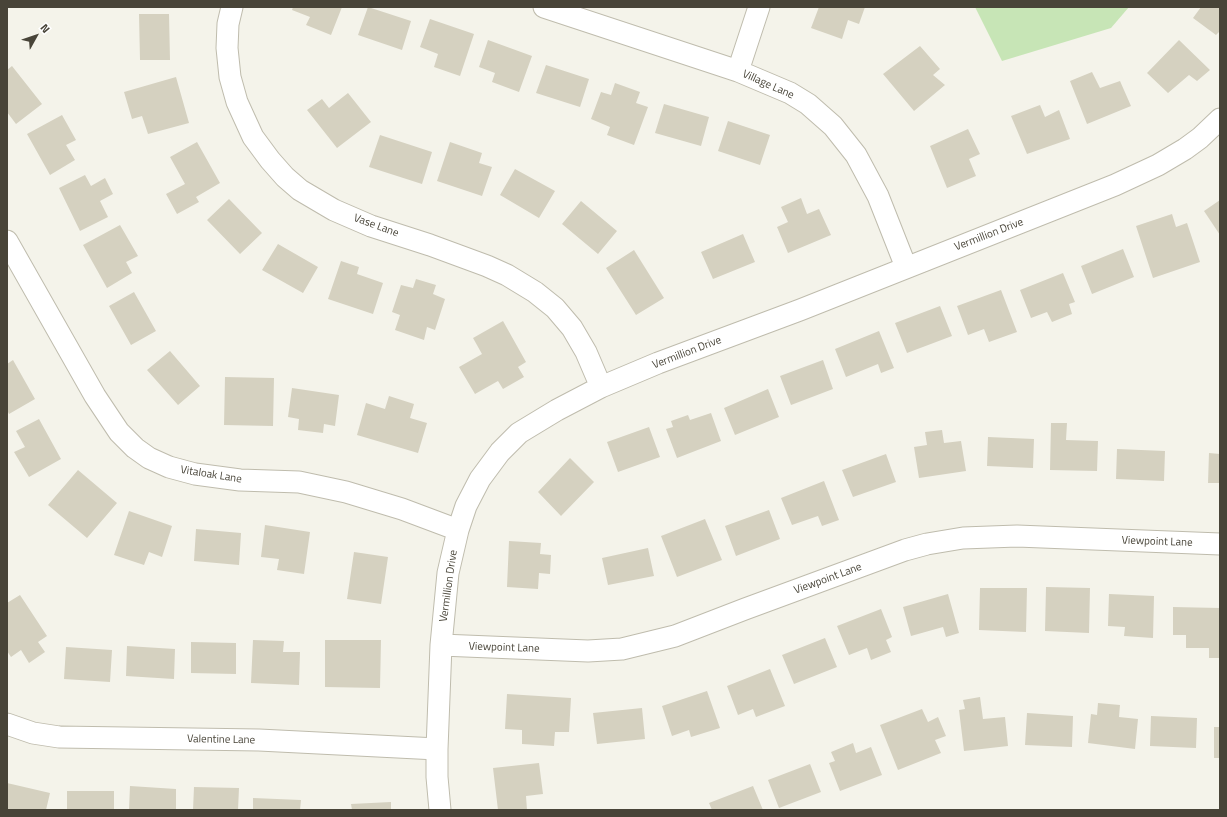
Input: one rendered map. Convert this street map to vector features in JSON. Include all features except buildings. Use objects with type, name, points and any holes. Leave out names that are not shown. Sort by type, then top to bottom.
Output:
[{"type":"street","name":"Vase Lane","points":[[232,7],[228,24],[227,48],[230,77],[237,102],[253,137],[285,177],[300,190],[334,210],[371,226],[430,245],[487,266],[507,275],[535,292],[555,308],[572,328],[586,352],[601,387]]},
{"type":"street","name":"Village Lane","points":[[544,7],[738,71],[790,93],[808,104],[833,126],[856,155],[878,196],[906,267]]},
{"type":"street","points":[[738,71],[759,7]]},
{"type":"street","name":"Vermillion Drive","points":[[440,810],[437,777],[437,749],[442,645],[448,572],[458,530],[466,506],[480,479],[500,452],[519,433],[557,410],[601,387],[658,363],[800,310],[1115,185],[1151,168],[1185,149],[1200,138],[1220,119]]},
{"type":"street","name":"Vitaloak Lane","points":[[7,241],[95,396],[119,432],[135,448],[149,458],[169,467],[195,474],[240,480],[299,482],[346,492],[402,509],[458,530]]},
{"type":"street","name":"Viewpoint Lane","points":[[442,645],[588,651],[622,649],[675,636],[906,550],[963,538],[1017,536],[1220,544]]},
{"type":"street","name":"Valentine Lane","points":[[7,724],[33,733],[59,737],[259,740],[437,749]]},
{"type":"green space","points":[[975,7],[1129,7],[1111,28],[1002,61]]}]
